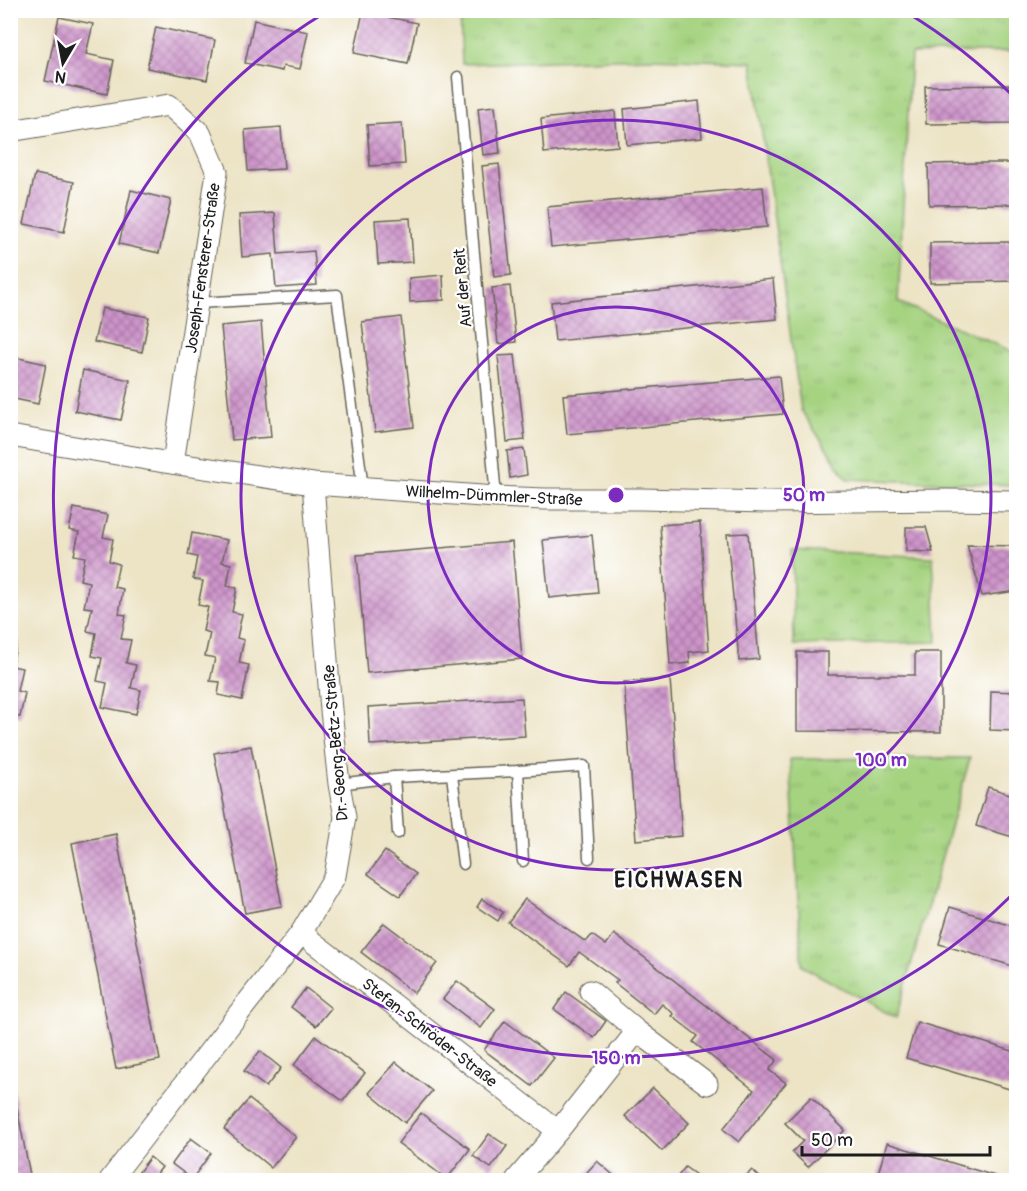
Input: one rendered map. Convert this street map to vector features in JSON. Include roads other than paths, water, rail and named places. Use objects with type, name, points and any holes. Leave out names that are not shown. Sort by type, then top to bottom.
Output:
[{"type":"street","name":"Joseph-Fensterer-Straße","points":[[10,130],[169,105],[200,133],[217,172],[173,463]]},
{"type":"street","name":"Wilhelm-Dümmler-Straße","points":[[10,436],[313,484],[496,497],[767,502],[1017,501]]},
{"type":"street","name":"Dr.-Georg-Betz-Straße","points":[[110,1180],[301,933],[335,876],[345,817],[331,710],[313,484]]},
{"type":"street","name":"Stefan-Schröder-Straße","points":[[301,933],[558,1131]]},
{"type":"street","points":[[590,991],[637,1031],[707,1084]]},
{"type":"street","points":[[516,1180],[637,1031]]},
{"type":"lane","name":"Auf der Reit","points":[[458,77],[496,497]]},
{"type":"lane","points":[[197,303],[337,295],[363,488]]},
{"type":"lane","points":[[339,784],[394,777],[518,771],[584,765],[589,858]]},
{"type":"lane","points":[[518,771],[524,861]]},
{"type":"lane","points":[[452,775],[463,864]]},
{"type":"lane","points":[[394,777],[398,833]]},
{"type":"district","name":"EICHWASEN","points":[[679,879]]}]
